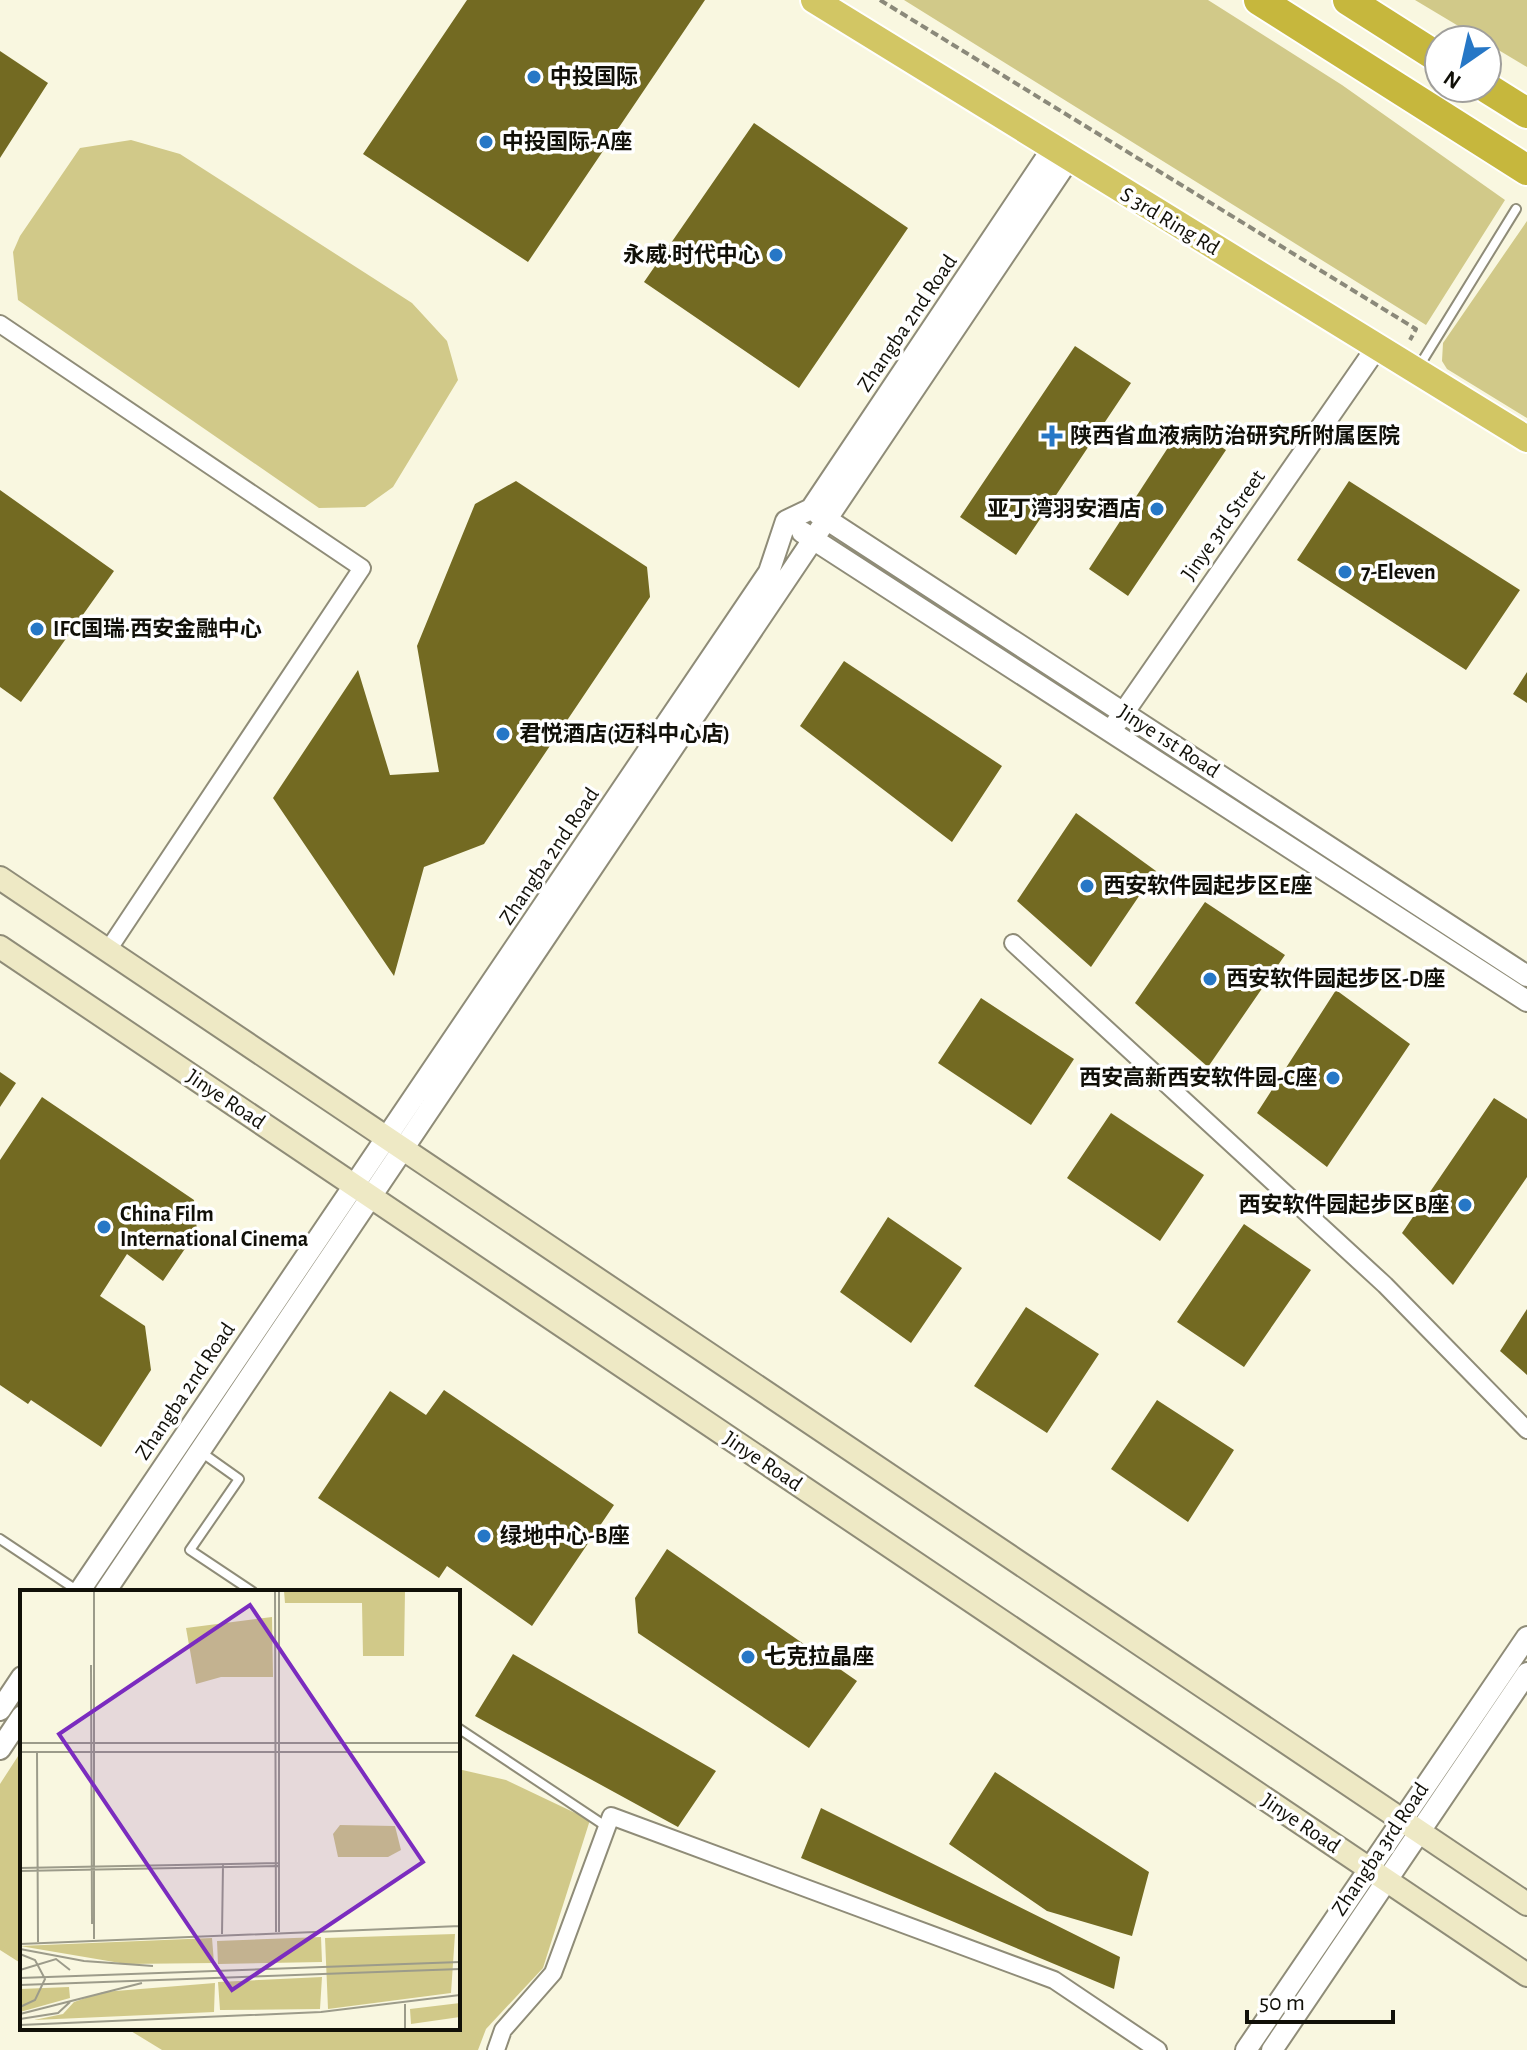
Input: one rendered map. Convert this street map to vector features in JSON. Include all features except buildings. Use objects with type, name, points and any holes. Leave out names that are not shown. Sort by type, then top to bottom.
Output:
[{"type":"highway","name":"S 3rd Ring Rd","points":[[814,0],[1527,439]]},
{"type":"highway","points":[[1259,0],[1527,172]]},
{"type":"highway","points":[[1348,0],[1423,48]]},
{"type":"highway","points":[[1503,98],[1527,113]]},
{"type":"main road","points":[[0,878],[1527,1904]]},
{"type":"main road","name":"Jinye Road","points":[[0,947],[1527,1975]]},
{"type":"street","name":"Zhangba 2nd Road","points":[[80,1590],[395,1144],[814,540],[820,514],[1061,154]]},
{"type":"street","points":[[0,324],[362,568],[108,950]]},
{"type":"street","name":"Jinye 3rd Street","points":[[1110,732],[1397,359]]},
{"type":"street","points":[[786,521],[820,514]]},
{"type":"street","name":"Jinye 1st Road","points":[[820,514],[1122,714],[1525,970]]},
{"type":"street","name":"Zhangba 2nd Road","points":[[395,1144],[769,572],[786,521]]},
{"type":"street","name":"Jinye 1st Road","points":[[786,521],[1527,1001]]},
{"type":"street","points":[[1013,943],[1385,1285],[1527,1430]]},
{"type":"street","name":"Zhangba 2nd Road","points":[[106,1590],[200,1451],[362,1191]]},
{"type":"street","name":"Zhangba 3rd Road","points":[[1272,2050],[1388,1881],[1411,1827],[1527,1637]]},
{"type":"street","name":"Zhangba 3rd Road","points":[[1246,2050],[1369,1868],[1411,1827],[1527,1673]]},
{"type":"street","points":[[0,1710],[20,1680]]},
{"type":"street","points":[[0,1749],[20,1719]]},
{"type":"street","points":[[496,2050],[503,2030],[553,1973],[611,1816],[1054,1980],[1158,2050]]},
{"type":"lane","points":[[1397,359],[1516,209]]},
{"type":"lane","points":[[200,1451],[239,1479],[190,1550],[250,1590]]},
{"type":"lane","points":[[0,1539],[76,1590]]},
{"type":"lane","points":[[460,1729],[607,1827]]},
{"type":"path","points":[[880,0],[1416,329],[1397,359]]},
{"type":"shaded area","points":[[904,0],[1208,0],[1342,85],[1505,200],[1426,325]]},
{"type":"shaded area","points":[[1415,0],[1527,0],[1527,67],[1503,53],[1503,24],[1455,24]]},
{"type":"shaded area","points":[[131,140],[180,154],[412,303],[447,341],[458,380],[393,487],[365,507],[319,508],[18,300],[13,252],[20,236],[80,148]]},
{"type":"shaded area","points":[[1527,221],[1527,418],[1447,369],[1442,361],[1443,343]]},
{"type":"shaded area","points":[[20,1753],[20,1963],[0,1950],[0,1784]]},
{"type":"shaded area","points":[[460,1769],[506,1780],[590,1820],[543,1968],[486,2029],[478,2050],[162,2050],[129,2030],[460,2030]]},
{"type":"place","name":"中投国际","points":[[534,77]]},
{"type":"place","name":"中投国际-A座","points":[[486,142]]},
{"type":"place","name":"永威·时代中心","points":[[776,255]]},
{"type":"place","name":"陕西省血液病防治研究所附属医院","points":[[1052,436]]},
{"type":"place","name":"亚丁湾羽安酒店","points":[[1157,509]]},
{"type":"place","name":"7-Eleven","points":[[1345,572]]},
{"type":"place","name":"IFC国瑞·西安金融中心","points":[[37,629]]},
{"type":"place","name":"君悦酒店(迈科中心店)","points":[[503,734]]},
{"type":"place","name":"西安软件园起步区E座","points":[[1087,886]]},
{"type":"place","name":"西安软件园起步区-D座","points":[[1210,979]]},
{"type":"place","name":"西安高新西安软件园-C座","points":[[1333,1078]]},
{"type":"place","name":"西安软件园起步区B座","points":[[1465,1205]]},
{"type":"place","name":"China Film International Cinema","points":[[104,1227]]},
{"type":"place","name":"绿地中心-B座","points":[[484,1536]]},
{"type":"place","name":"七克拉晶座","points":[[748,1657]]}]
